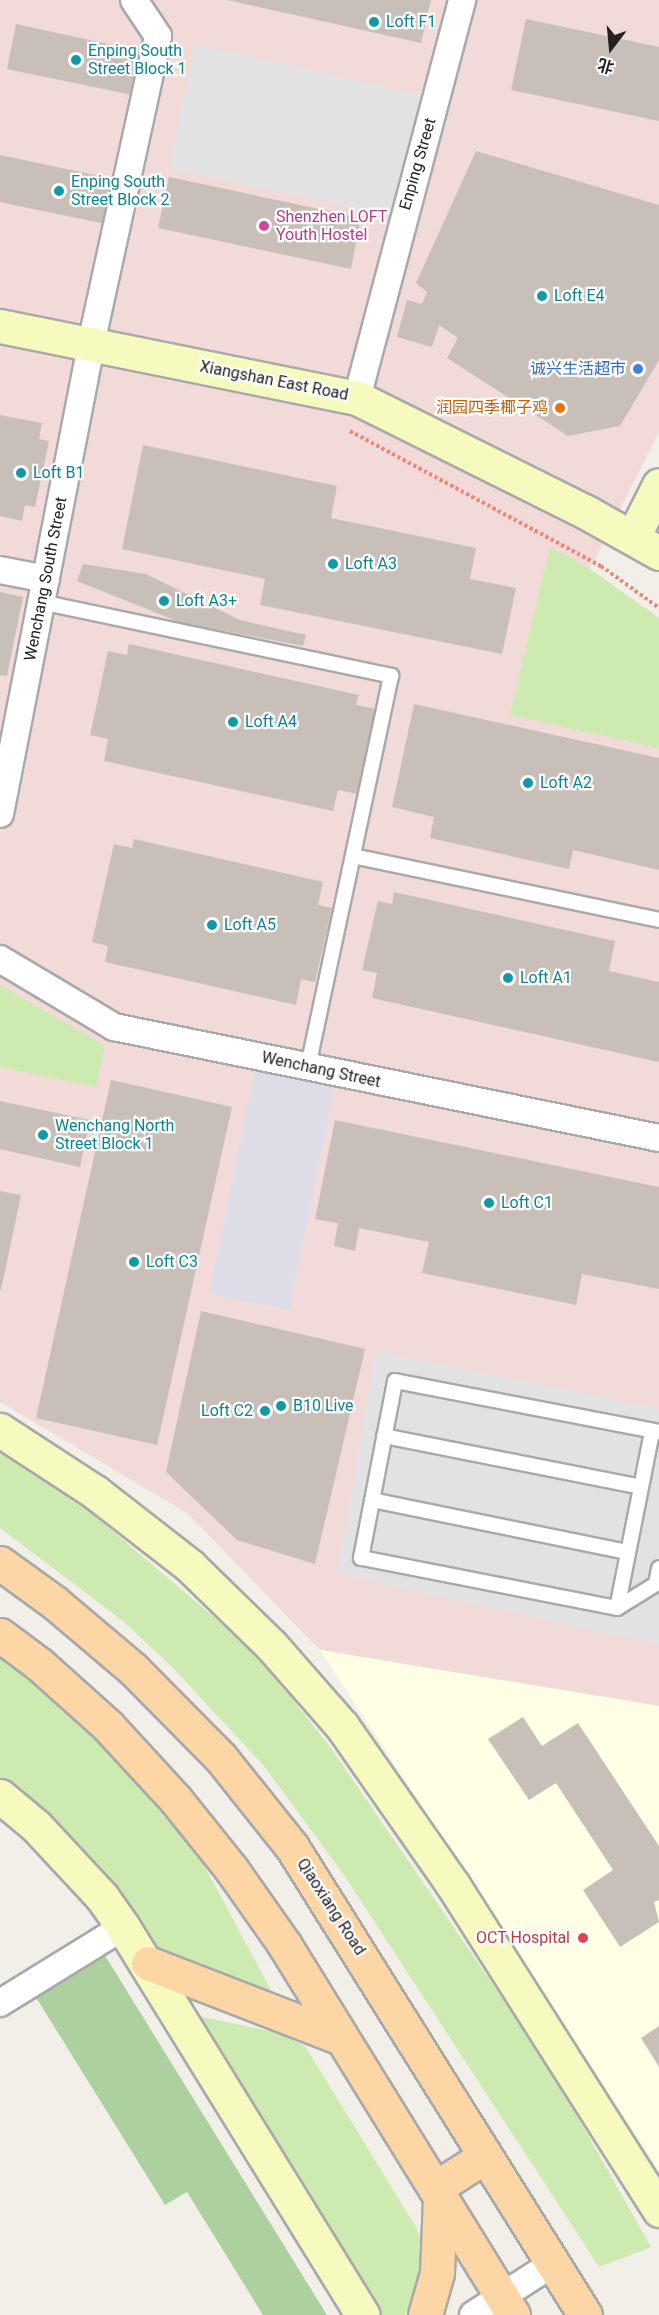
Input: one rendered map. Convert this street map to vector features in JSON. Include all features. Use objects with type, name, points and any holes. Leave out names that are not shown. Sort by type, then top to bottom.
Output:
[{"type":"main road","name":"Xiangshan East Road","points":[[0,326],[357,398],[646,545]]},
{"type":"main road","points":[[646,545],[659,485]]},
{"type":"main road","points":[[0,1430],[95,1492],[190,1566],[271,1645],[342,1726],[453,1886],[659,2210]]},
{"type":"main road","name":"Qiaoxiang Road","points":[[0,1563],[55,1603],[133,1669],[221,1758],[292,1846],[410,2030],[484,2157],[585,2315]]},
{"type":"main road","points":[[0,1635],[39,1664],[108,1726],[176,1800],[284,1944],[507,2306]]},
{"type":"main road","points":[[0,1796],[36,1826],[102,1897],[123,1927],[148,1963],[363,2315]]},
{"type":"main road","points":[[148,1963],[341,2038]]},
{"type":"main road","points":[[437,2192],[484,2157]]},
{"type":"main road","points":[[425,2315],[437,2273],[437,2192]]},
{"type":"street","name":"Wenchang South Street","points":[[0,814],[91,344],[158,36],[134,0]]},
{"type":"street","name":"Enping Street","points":[[357,398],[462,0]]},
{"type":"street","points":[[0,570],[44,590]]},
{"type":"street","name":"Wenchang Street","points":[[0,959],[114,1027],[659,1138]]},
{"type":"street","points":[[0,2003],[123,1927]]},
{"type":"street","points":[[473,2315],[507,2306],[552,2264]]},
{"type":"lane","points":[[44,590],[391,676],[308,1066]]},
{"type":"lane","points":[[353,856],[659,920]]},
{"type":"lane","points":[[617,1608],[641,1487],[656,1432],[395,1381],[361,1557],[617,1608],[656,1584],[659,1568]]},
{"type":"lane","points":[[384,1436],[641,1487]]},
{"type":"lane","points":[[372,1500],[628,1552]]},
{"type":"path","points":[[343,427],[602,566],[659,608]]},
{"type":"shaded area","points":[[0,0],[659,0],[659,432],[590,569],[659,618],[659,1706],[320,1650],[187,1513],[0,1402]]},
{"type":"shaded area","points":[[195,44],[438,99],[402,218],[169,169]]},
{"type":"shaded area","points":[[258,1057],[337,1073],[289,1310],[209,1294]]},
{"type":"shaded area","points":[[376,1351],[659,1409],[659,1645],[337,1574]]},
{"type":"shaded area","name":"OCT Hospital","points":[[320,1650],[659,1706],[659,2170]]},
{"type":"green space","points":[[550,547],[590,569],[659,618],[659,748],[510,715]]},
{"type":"green space","points":[[0,985],[105,1046],[96,1087],[0,1067]]},
{"type":"green space","points":[[0,1449],[83,1506],[255,1652],[331,1748],[550,2068],[651,2247],[599,2267],[344,1875],[264,1766],[172,1667],[123,1621],[0,1528]]},
{"type":"green space","points":[[0,1654],[112,1756],[199,1856],[272,1992],[268,1997],[151,1951],[44,1820],[0,1778]]},
{"type":"green space","points":[[101,1949],[327,2315],[263,2315],[187,2192],[165,2205],[32,1991]]},
{"type":"green space","points":[[194,2015],[278,2033],[305,2046],[416,2227],[424,2249],[424,2266],[405,2315],[383,2315]]},
{"type":"building","name":"Loft F1","points":[[227,0],[431,0],[421,43]]},
{"type":"building","points":[[526,19],[659,47],[659,121],[511,90]]},
{"type":"building","name":"Enping South Street Block 1","points":[[16,24],[145,52],[137,96],[7,69]]},
{"type":"building","name":"Loft E4","points":[[476,151],[659,205],[659,360],[620,426],[568,436],[447,358],[458,338],[439,325],[432,347],[397,337],[407,300],[422,304],[427,292],[416,283]]},
{"type":"building","name":"Enping South Street Block 2","points":[[0,155],[119,180],[110,225],[0,202]]},
{"type":"building","points":[[169,177],[361,218],[351,269],[158,228]]},
{"type":"building","name":"Loft B1","points":[[0,415],[42,423],[39,439],[49,441],[35,507],[25,505],[22,521],[0,516]]},
{"type":"building","name":"Loft A3","points":[[143,445],[337,486],[331,518],[476,548],[470,579],[516,588],[502,654],[260,605],[265,579],[122,549]]},
{"type":"building","name":"Loft A3+","points":[[83,564],[146,574],[240,620],[306,635],[303,646],[179,622],[77,581]]},
{"type":"building","points":[[0,592],[23,597],[7,676],[0,675]]},
{"type":"building","name":"Loft A4","points":[[129,644],[359,695],[356,705],[377,709],[358,794],[338,790],[333,811],[104,761],[108,739],[90,735],[108,651],[127,655]]},
{"type":"building","name":"Loft A2","points":[[414,704],[659,758],[659,870],[573,850],[569,869],[430,838],[434,817],[392,807]]},
{"type":"building","name":"Loft A5","points":[[134,839],[323,882],[318,905],[332,908],[315,982],[301,979],[296,1005],[105,962],[108,946],[92,942],[114,844],[132,848]]},
{"type":"building","name":"Loft A1","points":[[394,892],[615,941],[609,971],[659,982],[659,1062],[372,998],[377,973],[362,970],[378,901],[392,904]]},
{"type":"building","name":"Loft C3","points":[[111,1080],[232,1107],[157,1445],[36,1418]]},
{"type":"building","name":"Wenchang North Street Block 1","points":[[0,1101],[90,1120],[80,1167],[0,1149]]},
{"type":"building","name":"Loft C1","points":[[335,1120],[659,1187],[659,1289],[582,1274],[576,1305],[422,1273],[429,1242],[359,1228],[355,1251],[334,1246],[338,1223],[315,1219]]},
{"type":"building","points":[[0,1191],[21,1195],[1,1290],[0,1290]]},
{"type":"building","name":"Loft C2","points":[[201,1311],[365,1349],[315,1564],[237,1540],[166,1472]]},
{"type":"building","points":[[523,1717],[542,1746],[578,1723],[659,1846],[659,1900],[654,1902],[659,1922],[620,1947],[583,1890],[613,1870],[556,1783],[529,1800],[488,1739]]},
{"type":"building","points":[[659,2026],[659,2067],[641,2038]]},
{"type":"place","name":"Loft F1","points":[[374,22]]},
{"type":"place","name":"Enping South Street Block 1","points":[[76,60]]},
{"type":"place","name":"Enping South Street Block 2","points":[[59,191]]},
{"type":"place","name":"Shenzhen LOFT Youth Hostel","points":[[264,226]]},
{"type":"place","name":"Loft E4","points":[[542,296]]},
{"type":"place","name":"诚兴生活超市","points":[[638,369]]},
{"type":"place","name":"润园四季椰子鸡","points":[[560,408]]},
{"type":"place","name":"Loft B1","points":[[21,473]]},
{"type":"place","name":"Loft A3","points":[[333,564]]},
{"type":"place","name":"Loft A3+","points":[[164,601]]},
{"type":"place","name":"Loft A4","points":[[233,722]]},
{"type":"place","name":"Loft A2","points":[[528,783]]},
{"type":"place","name":"Loft A5","points":[[212,925]]},
{"type":"place","name":"Loft A1","points":[[508,978]]},
{"type":"place","name":"Wenchang North Street Block 1","points":[[43,1135]]},
{"type":"place","name":"Loft C1","points":[[489,1203]]},
{"type":"place","name":"Loft C3","points":[[134,1262]]},
{"type":"place","name":"B10 Live","points":[[281,1406]]},
{"type":"place","name":"Loft C2","points":[[265,1411]]},
{"type":"place","name":"OCT Hospital","points":[[583,1938]]}]
